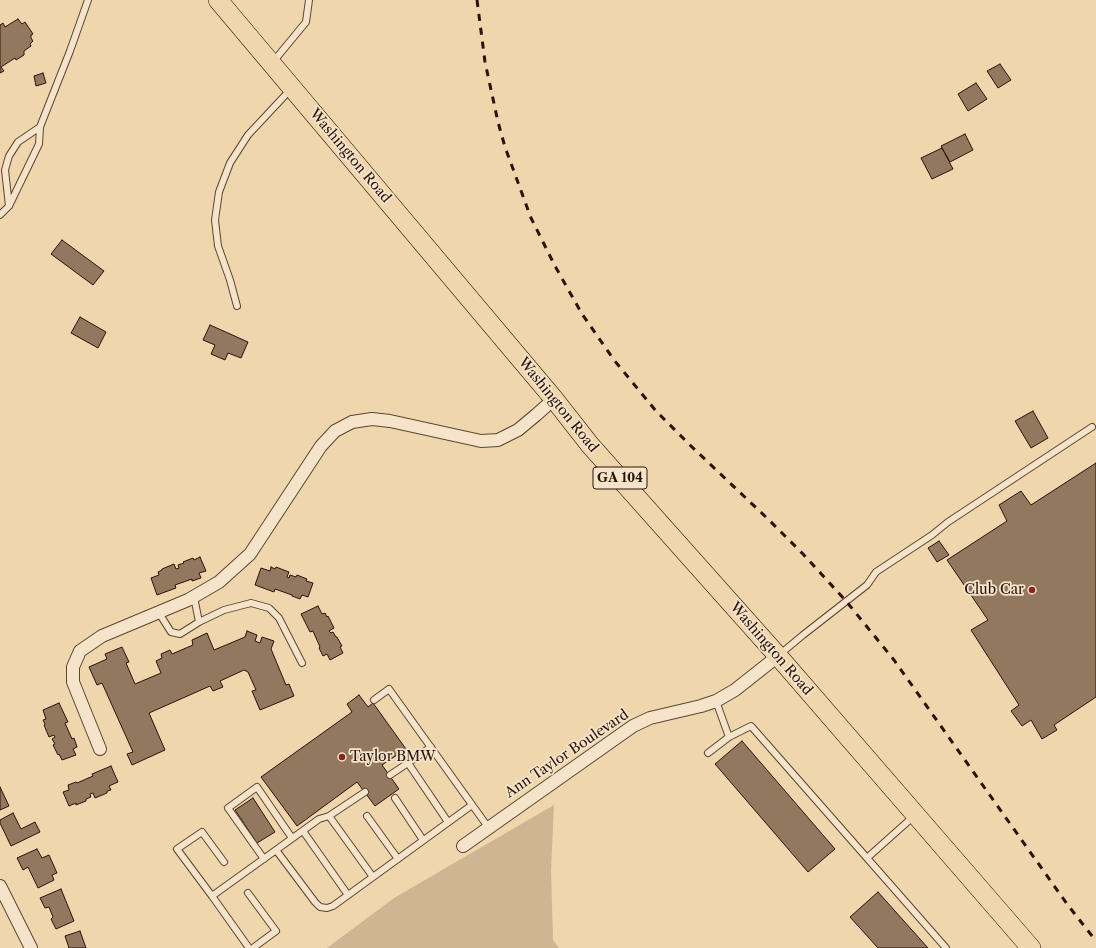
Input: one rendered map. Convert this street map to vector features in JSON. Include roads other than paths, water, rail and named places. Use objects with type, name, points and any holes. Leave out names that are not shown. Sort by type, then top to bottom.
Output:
[{"type":"main road","name":"Washington Road","points":[[218,0],[554,399],[590,445],[778,656],[1031,948]]},
{"type":"street","points":[[100,749],[73,682],[74,667],[80,651],[102,636],[194,597],[219,582],[250,554],[321,446],[335,431],[352,422],[372,419],[390,421],[481,441],[498,440],[518,430],[554,399]]},
{"type":"street","name":"Ann Taylor Boulevard","points":[[463,846],[633,726],[650,718],[716,701],[735,690],[778,656]]},
{"type":"street","points":[[0,886],[31,948]]},
{"type":"lane","points":[[0,215],[9,206],[39,144],[40,127],[88,0]]},
{"type":"lane","points":[[272,64],[306,22],[309,0]]},
{"type":"lane","points":[[238,306],[218,246],[215,220],[219,192],[230,163],[248,135],[292,88]]},
{"type":"lane","points":[[9,206],[5,170],[9,156],[18,142],[40,127]]},
{"type":"lane","points":[[778,656],[867,585],[876,572],[932,535],[948,522],[1092,427]]},
{"type":"lane","points":[[194,597],[199,622]]},
{"type":"lane","points":[[159,612],[171,632],[180,634],[199,622],[224,610],[251,603],[269,608],[279,618],[302,663]]},
{"type":"lane","points":[[374,700],[389,689],[488,828]]},
{"type":"lane","points":[[716,701],[729,737]]},
{"type":"lane","points":[[708,753],[729,737],[751,726],[946,948]]},
{"type":"lane","points":[[390,775],[431,747]]},
{"type":"lane","points":[[408,763],[448,822]]},
{"type":"lane","points":[[264,859],[228,808],[257,787],[292,838]]},
{"type":"lane","points":[[212,896],[319,819],[329,816],[364,792]]},
{"type":"lane","points":[[395,798],[423,840]]},
{"type":"lane","points":[[276,850],[315,902],[320,907],[327,908],[333,906],[472,805]]},
{"type":"lane","points":[[867,858],[915,815]]},
{"type":"lane","points":[[329,816],[373,877]]},
{"type":"lane","points":[[367,816],[398,859]]},
{"type":"lane","points":[[303,831],[348,895]]},
{"type":"lane","points":[[224,862],[202,832],[177,849],[249,948]]},
{"type":"lane","points":[[248,892],[276,931],[253,948]]},
{"type":"railway","points":[[477,0],[485,62],[505,147],[531,218],[555,266],[582,314],[614,360],[656,411],[769,520],[803,554],[846,601],[894,660],[1067,904],[1096,941]]},
{"type":"place","name":"Club Car","points":[[1032,590]]},
{"type":"place","name":"Taylor BMW","points":[[342,757]]}]
